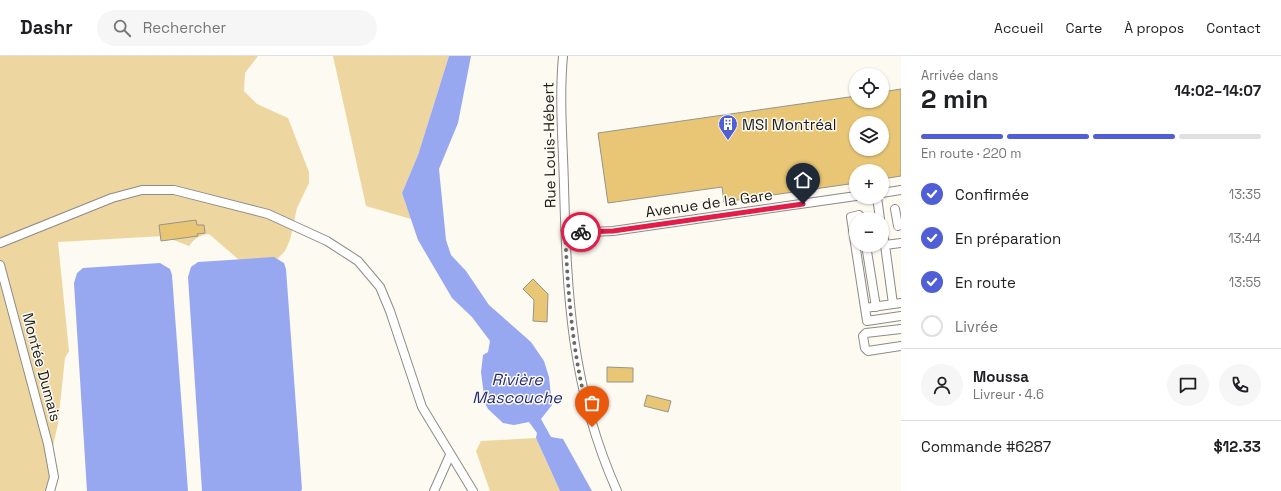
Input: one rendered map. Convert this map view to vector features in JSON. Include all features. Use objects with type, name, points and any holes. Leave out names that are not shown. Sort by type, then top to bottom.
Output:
[{"type":"street","name":"Rue Louis-Hébert","points":[[563,56],[561,94],[565,230],[570,309],[577,367],[592,427],[617,491]]},
{"type":"street","points":[[0,242],[112,198],[142,190],[174,190],[268,214],[327,241],[358,261],[380,287],[390,311],[422,407],[473,491]]},
{"type":"street","points":[[889,192],[901,190]]},
{"type":"street","name":"Avenue de la Gare","points":[[565,230],[591,232],[613,231],[849,197]]},
{"type":"street","points":[[889,216],[895,213],[898,226]]},
{"type":"street","points":[[889,244],[901,243]]},
{"type":"street","points":[[856,252],[868,333]]},
{"type":"street","points":[[867,252],[876,307]]},
{"type":"street","points":[[865,308],[897,304],[886,252]]},
{"type":"street","name":"Montée Dumais","points":[[0,265],[48,444],[54,477],[50,491]]},
{"type":"street","points":[[867,321],[901,316]]},
{"type":"street","points":[[901,328],[868,333],[863,336],[865,348],[868,351],[901,346]]},
{"type":"street","points":[[434,491],[450,455]]},
{"type":"shaded area","points":[[0,56],[258,56],[245,73],[244,91],[257,104],[288,118],[309,172],[309,183],[297,208],[290,240],[285,251],[272,264],[263,266],[238,259],[209,234],[198,237],[189,246],[163,236],[58,242],[69,351],[65,358],[58,424],[53,446],[48,490],[45,491],[0,491]]},
{"type":"shaded area","points":[[333,56],[449,56],[418,155],[402,193],[411,219],[366,206]]},
{"type":"shaded area","points":[[536,438],[560,491],[490,491],[476,451],[481,441]]},
{"type":"water","name":"Rivière Mascouche","points":[[449,56],[471,56],[458,123],[439,169],[446,240],[451,255],[466,271],[489,305],[531,342],[544,361],[549,377],[552,405],[541,419],[551,437],[563,439],[592,491],[560,491],[536,438],[537,433],[529,422],[514,425],[503,423],[488,409],[485,403],[481,372],[483,355],[488,352],[490,341],[472,317],[452,298],[418,240],[402,193],[418,155]]},
{"type":"water","points":[[274,257],[284,263],[286,269],[302,489],[301,491],[202,491],[188,277],[191,267],[198,262]]},
{"type":"water","points":[[160,263],[170,269],[172,275],[188,491],[87,491],[74,283],[77,273],[83,268]]},
{"type":"building","name":"MSI Montréal","points":[[901,89],[901,176],[889,178],[889,164],[849,164],[849,184],[724,202],[722,187],[608,203],[598,133],[849,97],[849,108],[889,108],[889,91]]},
{"type":"building","points":[[196,220],[197,225],[204,225],[205,233],[197,234],[198,236],[161,241],[159,225]]},
{"type":"building","points":[[533,279],[548,294],[547,322],[533,321],[534,300],[523,289]]},
{"type":"building","points":[[607,367],[633,368],[633,382],[607,382]]},
{"type":"building","points":[[647,395],[671,401],[668,412],[644,406]]},
{"type":"way so far","points":[[581,232],[565,230],[568,298],[575,355],[592,427]]},
{"type":"place","name":"MSI Montréal","points":[[728,141]]},
{"type":"route","points":[[581,232],[613,231],[803,204]]}]
